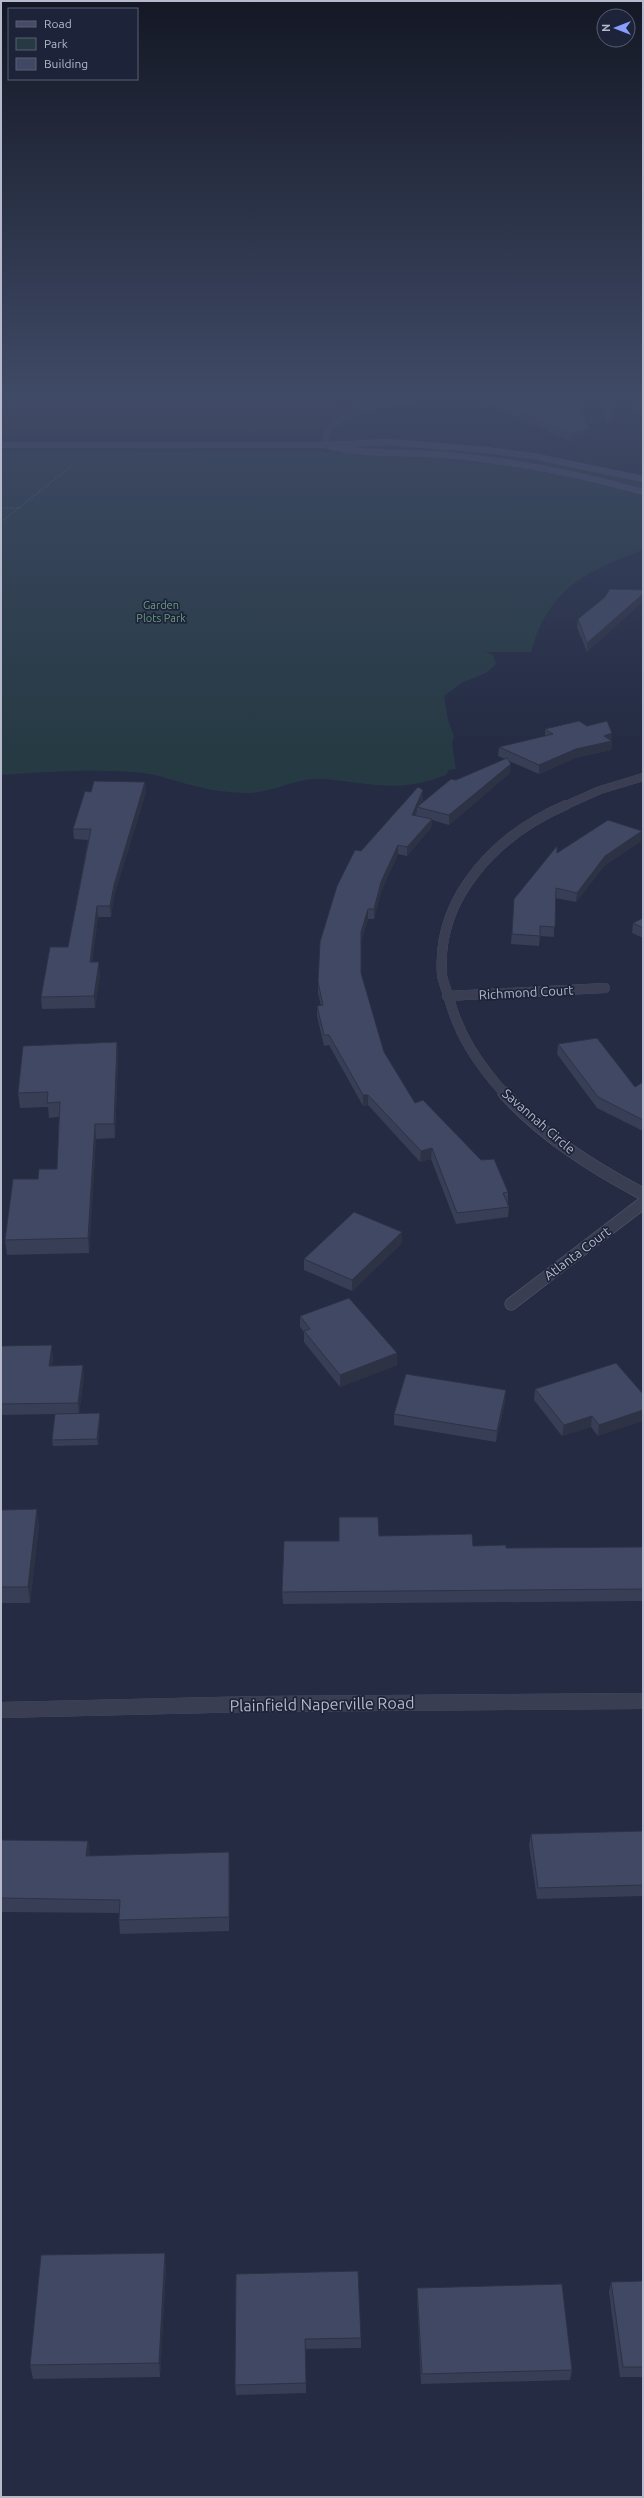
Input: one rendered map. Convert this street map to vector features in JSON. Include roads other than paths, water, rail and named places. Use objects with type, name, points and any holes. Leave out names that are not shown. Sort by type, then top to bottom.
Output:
[{"type":"street","name":"Savannah Circle","points":[[643,777],[577,799],[540,817],[506,840],[485,859],[466,881],[450,911],[442,946],[441,964],[447,996],[456,1024],[482,1067],[516,1104],[575,1153],[643,1194]]},
{"type":"street","name":"Richmond Court","points":[[447,996],[605,988]]},
{"type":"street","name":"Atlanta Court","points":[[511,1304],[643,1203]]},
{"type":"street","name":"Plainfield Naperville Road","points":[[1,1710],[258,1704],[643,1701]]},
{"type":"park label","name":"Garden Plots Park","points":[[161,611]]}]
